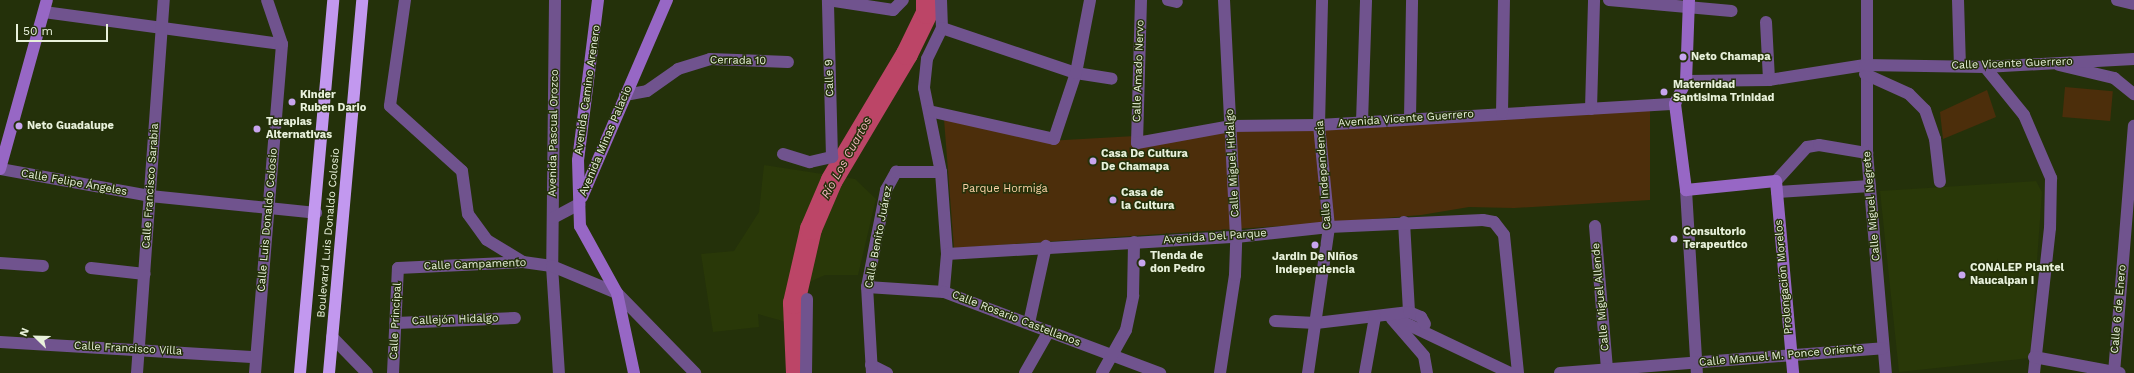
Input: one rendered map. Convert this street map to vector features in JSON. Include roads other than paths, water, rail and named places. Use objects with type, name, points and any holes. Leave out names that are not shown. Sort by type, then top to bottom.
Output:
[{"type":"highway","name":"Boulevard Luis Donaldo Colosio","points":[[300,373],[316,213],[333,0]]},
{"type":"highway","name":"Boulevard Luis Donaldo Colosio","points":[[329,373],[362,0]]},
{"type":"main road","name":"Avenida Camino Arenero","points":[[579,204],[578,160],[598,0]]},
{"type":"main road","name":"Avenida Minas Palacio","points":[[634,373],[617,293],[580,226],[579,204],[667,0]]},
{"type":"main road","points":[[1689,3],[1686,81],[1675,104],[1686,190],[1776,187]]},
{"type":"main road","points":[[0,169],[45,6]]},
{"type":"main road","name":"Prolongación Morelos","points":[[1776,187],[1793,373]]},
{"type":"street","name":"Calle Francisco Sarabia","points":[[137,373],[164,0]]},
{"type":"street","points":[[45,6],[162,28],[282,44],[267,0]]},
{"type":"street","points":[[405,0],[390,106],[462,171],[468,214],[487,240],[523,262]]},
{"type":"street","name":"Avenida Pascual Orozco","points":[[555,0],[552,266],[559,373]]},
{"type":"street","points":[[828,0],[893,10],[902,0]]},
{"type":"street","name":"Calle 9","points":[[783,154],[810,162],[832,157],[828,0]]},
{"type":"street","points":[[941,0],[942,28],[927,59],[924,88],[941,172],[947,254],[944,292]]},
{"type":"street","points":[[929,111],[1054,139],[1076,73],[1090,0]]},
{"type":"street","name":"Calle Amado Nervo","points":[[1137,143],[1141,0]]},
{"type":"street","name":"Calle Miguel Hidalgo","points":[[1220,373],[1235,275],[1236,237],[1224,0]]},
{"type":"street","name":"Calle Independencia","points":[[1308,373],[1329,226],[1319,125],[1322,0]]},
{"type":"street","points":[[1362,122],[1366,0]]},
{"type":"street","points":[[1410,118],[1412,0]]},
{"type":"street","points":[[1502,113],[1504,0]]},
{"type":"street","points":[[1591,109],[1594,0]]},
{"type":"street","points":[[1609,0],[1689,3],[1732,11]]},
{"type":"street","name":"Calle Miguel Negrete","points":[[1867,0],[1865,69],[1867,153],[1886,373]]},
{"type":"street","points":[[1958,0],[1960,66]]},
{"type":"street","points":[[2117,0],[2134,4]]},
{"type":"street","points":[[1766,22],[1769,80]]},
{"type":"street","points":[[942,28],[1076,73],[1112,79]]},
{"type":"street","name":"Calle Luis Donaldo Colosio","points":[[255,373],[270,209],[282,44]]},
{"type":"street","name":"Cerrada 10","points":[[625,95],[646,92],[678,69],[710,59],[788,62]]},
{"type":"street","name":"Calle Vicente Guerrero","points":[[1686,81],[1769,80],[1865,69],[1960,66],[1985,67],[2134,59]]},
{"type":"street","points":[[2056,64],[2070,70],[2114,78],[2134,94]]},
{"type":"street","points":[[1985,67],[2024,115],[2051,178],[2050,228],[2034,357],[2034,373]]},
{"type":"street","points":[[1865,69],[1909,94],[1925,110],[1935,139],[1940,182]]},
{"type":"street","name":"Avenida Vicente Guerrero","points":[[1137,143],[1231,126],[1319,125],[1410,118],[1675,104]]},
{"type":"street","name":"Calle 6 de Enero","points":[[2116,373],[2134,126]]},
{"type":"street","points":[[1776,187],[1806,147],[1819,144],[1867,153]]},
{"type":"street","name":"Calle Felipe Ángeles","points":[[0,169],[150,196],[316,213]]},
{"type":"street","name":"Calle Benito Juárez","points":[[871,369],[867,287],[891,178],[903,170],[941,172]]},
{"type":"street","points":[[1776,187],[1870,186]]},
{"type":"street","points":[[1686,190],[1696,368]]},
{"type":"street","points":[[553,218],[579,204]]},
{"type":"street","name":"Avenida Del Parque","points":[[947,254],[1046,246],[1236,237],[1329,226],[1483,220],[1494,222],[1504,235],[1518,373]]},
{"type":"street","points":[[1404,222],[1409,312]]},
{"type":"street","name":"Calle Miguel Allende","points":[[1595,226],[1608,368]]},
{"type":"street","points":[[1102,373],[1113,356],[1126,330],[1133,296],[1134,242]]},
{"type":"street","points":[[1029,323],[1046,246]]},
{"type":"street","name":"Calle Campamento","points":[[398,268],[523,262],[552,266],[617,293]]},
{"type":"street","points":[[0,263],[43,266]]},
{"type":"street","points":[[91,268],[145,274]]},
{"type":"street","name":"Calle Principal","points":[[393,373],[398,268]]},
{"type":"street","name":"Calle Rosario Castellanos","points":[[867,287],[944,292],[1160,373]]},
{"type":"street","points":[[617,293],[690,370]]},
{"type":"street","points":[[806,373],[807,299]]},
{"type":"street","points":[[1275,321],[1316,323],[1375,318],[1388,315],[1409,312],[1421,317],[1425,324],[1388,315]]},
{"type":"street","points":[[1388,315],[1424,356],[1427,373]]},
{"type":"street","points":[[1388,315],[1510,373]]},
{"type":"street","name":"Callejón Hidalgo","points":[[396,323],[515,318]]},
{"type":"street","points":[[1365,373],[1375,318]]},
{"type":"street","points":[[1025,373],[1048,331]]},
{"type":"street","points":[[332,337],[367,373]]},
{"type":"street","name":"Calle Francisco Villa","points":[[0,342],[139,348],[256,358]]},
{"type":"street","name":"Calle Manuel M. Ponce Oriente","points":[[1560,373],[1608,368],[1696,368],[1791,354],[1883,348]]},
{"type":"street","points":[[2034,357],[2116,373]]},
{"type":"street","points":[[871,369],[887,373]]},
{"type":"waterway","name":"Río Los Cuartos","points":[[797,373],[794,303],[811,229],[832,180],[907,54],[927,13],[927,0]]},
{"type":"place","name":"Neto Chamapa","points":[[1683,57]]},
{"type":"place","name":"Maternidad Santisima Trinidad","points":[[1664,92]]},
{"type":"place","name":"Kinder Ruben Dario","points":[[292,102]]},
{"type":"place","name":"Neto Guadalupe","points":[[19,126]]},
{"type":"place","name":"Terapias Alternativas","points":[[257,129]]},
{"type":"place","name":"Casa De Cultura De Chamapa","points":[[1093,161]]},
{"type":"place","name":"Casa de la Cultura","points":[[1113,200]]},
{"type":"place","name":"Consultorio Terapeutico","points":[[1674,239]]},
{"type":"place","name":"Jardin De Niños Independencia","points":[[1315,245]]},
{"type":"place","name":"Tienda de don Pedro","points":[[1142,263]]},
{"type":"place","name":"CONALEP Plantel Naucalpan I","points":[[1962,275]]},
{"type":"park label","name":"Parque Hormiga","points":[[1005,189]]}]
